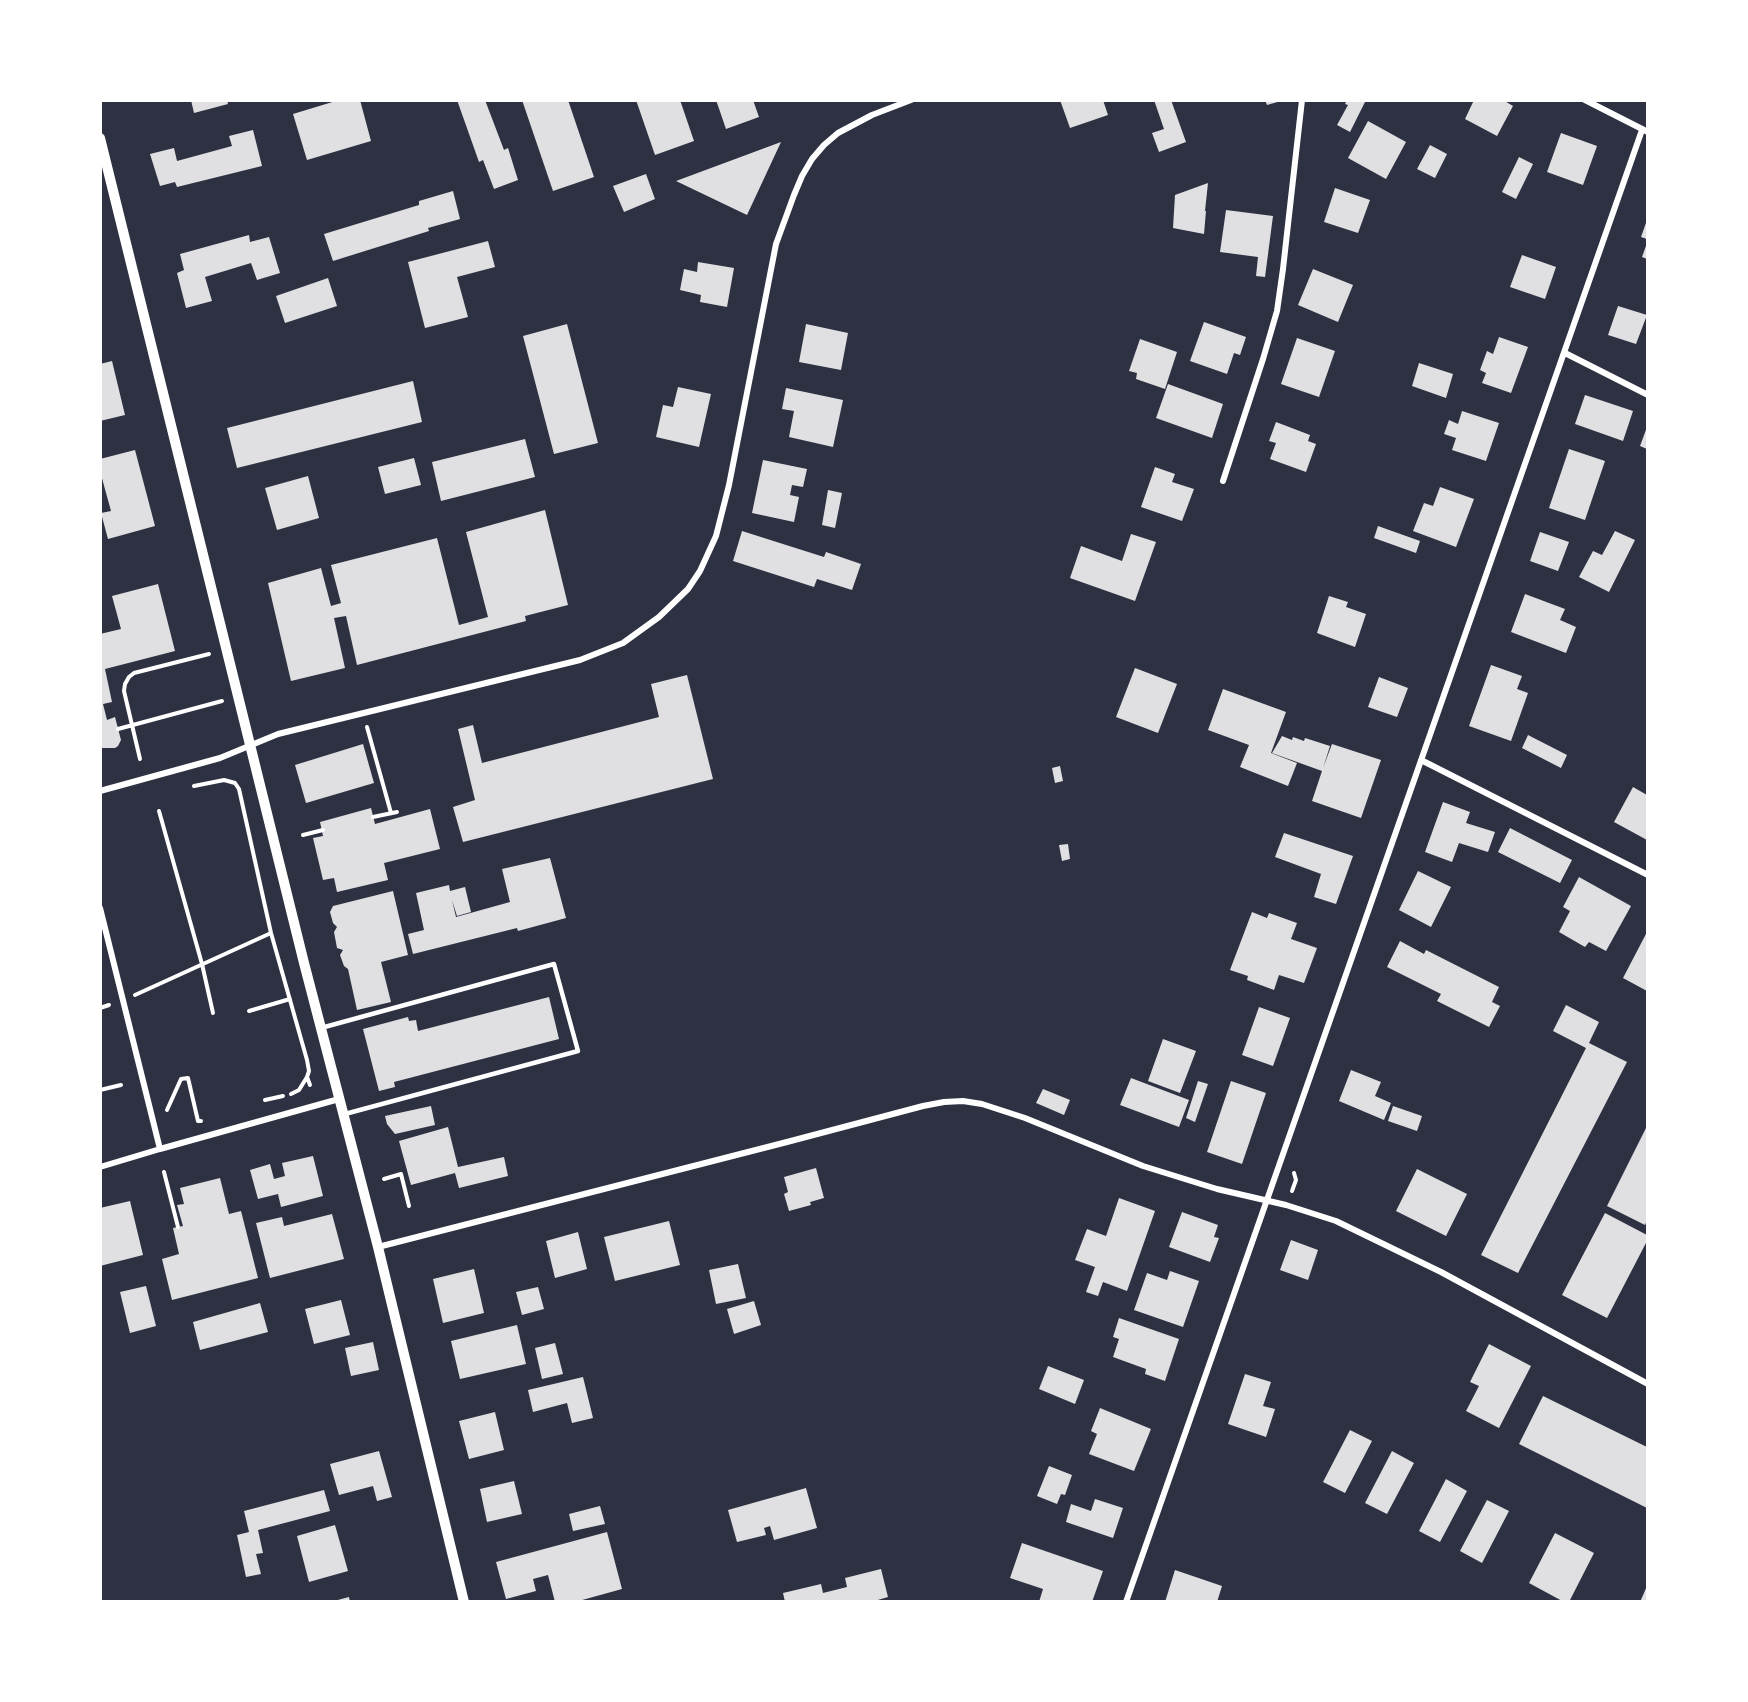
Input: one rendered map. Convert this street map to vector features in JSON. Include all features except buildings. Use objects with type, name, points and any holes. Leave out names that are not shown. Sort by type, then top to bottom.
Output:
[{"type":"street","points":[[100,791],[220,758],[278,734],[592,656],[623,643],[643,630],[688,589],[700,571],[716,536],[729,485],[776,244],[802,176],[812,159],[838,133],[873,115],[911,100]]},
{"type":"street","points":[[1223,481],[1277,311],[1302,100]]},
{"type":"street","points":[[1125,1602],[1645,131],[1585,100]]},
{"type":"street","points":[[100,138],[321,1028],[378,1247],[464,1602]]},
{"type":"street","points":[[1565,353],[1647,395]]},
{"type":"street","points":[[1421,760],[1647,875]]},
{"type":"street","points":[[100,908],[160,1149]]},
{"type":"street","points":[[100,1167],[339,1099]]},
{"type":"street","points":[[378,1247],[915,1108],[963,1101],[1000,1109],[1143,1166],[1217,1190],[1316,1213],[1354,1228],[1441,1272],[1647,1384]]},
{"type":"lane","points":[[321,1028],[554,964],[578,1051],[343,1115]]},
{"type":"path","points":[[140,759],[124,691],[129,677],[134,673],[209,654]]},
{"type":"path","points":[[118,729],[222,701]]},
{"type":"path","points":[[367,725],[391,813]]},
{"type":"path","points":[[223,774],[224,780]]},
{"type":"path","points":[[194,786],[224,780],[235,783],[239,789],[271,933],[309,1066],[307,1077],[299,1090],[265,1100]]},
{"type":"path","points":[[159,811],[202,964],[213,1013]]},
{"type":"path","points":[[374,817],[397,812]]},
{"type":"path","points":[[303,835],[323,830]]},
{"type":"path","points":[[174,976],[271,933]]},
{"type":"path","points":[[249,1011],[290,999]]},
{"type":"path","points":[[307,1077],[310,1085]]},
{"type":"path","points":[[183,1078],[188,1078],[198,1121],[201,1121]]},
{"type":"path","points":[[100,1090],[121,1085]]},
{"type":"path","points":[[164,1172],[178,1227]]},
{"type":"path","points":[[384,1179],[401,1174],[410,1206]]}]
